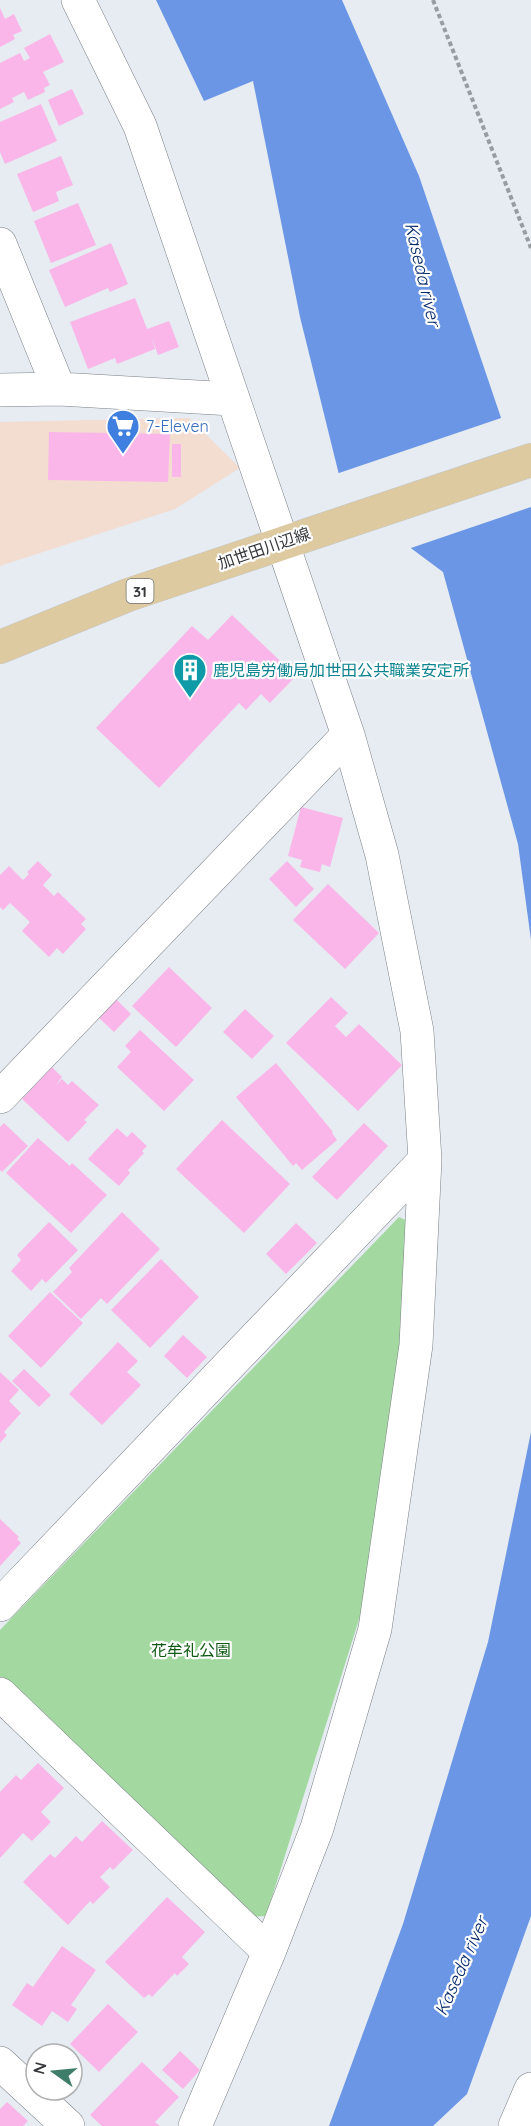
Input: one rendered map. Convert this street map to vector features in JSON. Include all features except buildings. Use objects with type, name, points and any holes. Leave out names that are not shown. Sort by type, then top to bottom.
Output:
[{"type":"main road","name":"加世田川辺線","points":[[0,647],[128,595],[531,460]]},
{"type":"street","points":[[78,0],[140,126],[348,735],[382,855],[417,1031],[425,1160],[416,1345],[375,1629],[317,1828],[269,1952],[195,2126]]},
{"type":"street","points":[[0,244],[59,390]]},
{"type":"street","points":[[0,390],[59,390],[232,399]]},
{"type":"street","points":[[0,1097],[348,735]]},
{"type":"street","points":[[0,1605],[425,1160]]},
{"type":"street","points":[[0,1694],[269,1952]]},
{"type":"street","points":[[0,2063],[68,2126]]},
{"type":"street","points":[[515,2126],[531,2090]]},
{"type":"path","points":[[433,0],[531,248]]},
{"type":"shaded area","points":[[189,418],[240,468],[175,509],[0,566],[0,422]]},
{"type":"green space","name":"花牟礼公園","points":[[399,1217],[408,1221],[397,1397],[361,1613],[266,1916],[252,1917],[0,1677],[0,1630]]},
{"type":"water","name":"Kaseda river","points":[[156,0],[342,0],[419,176],[531,506],[531,940],[518,844],[443,572],[345,499],[300,317],[253,81],[204,101]]},
{"type":"water","name":"Kaseda river","points":[[531,1432],[531,1916],[467,2094],[433,2126],[329,2126],[403,1924],[488,1642]]},
{"type":"pier","points":[[504,417],[531,497],[531,507],[408,549],[342,500],[336,474]]},
{"type":"place","name":"7-Eleven","points":[[123,455]]},
{"type":"place","name":"鹿児島労働局加世田公共職業安定所","points":[[190,699]]}]
